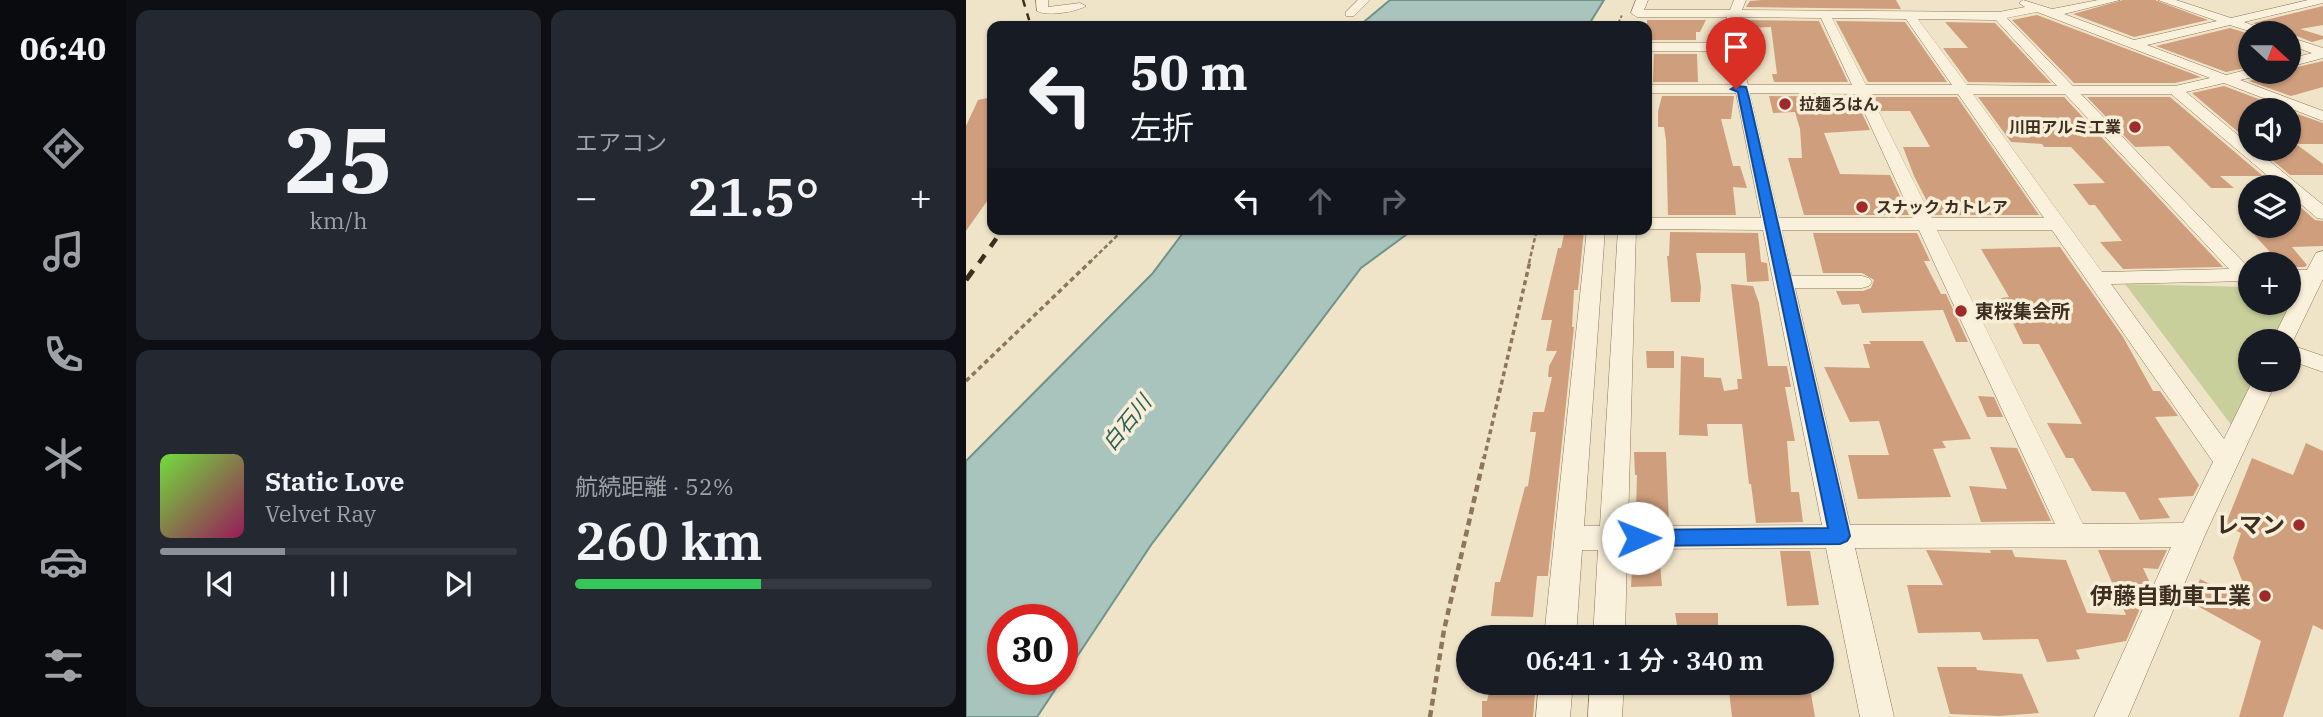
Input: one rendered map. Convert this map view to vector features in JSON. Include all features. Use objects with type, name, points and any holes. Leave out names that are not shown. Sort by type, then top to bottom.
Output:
[{"type":"street","points":[[1042,0],[1042,10],[1080,6]]},
{"type":"street","points":[[1350,13],[1364,0]]},
{"type":"street","points":[[1633,21],[1642,0]]},
{"type":"street","points":[[1848,0],[1856,15]]},
{"type":"street","points":[[2018,0],[2323,116]]},
{"type":"street","points":[[2052,13],[2114,0]]},
{"type":"street","points":[[2164,0],[2238,24]]},
{"type":"street","points":[[2134,44],[2323,0]]},
{"type":"street","points":[[1637,13],[1736,8],[1825,15],[1999,16],[2038,8]]},
{"type":"street","points":[[1736,8],[1733,47],[1877,717]]},
{"type":"street","points":[[1825,15],[2075,537]]},
{"type":"street","points":[[1910,16],[2099,278],[2226,461]]},
{"type":"street","points":[[1999,16],[2238,265]]},
{"type":"street","points":[[2301,45],[2323,53]]},
{"type":"street","points":[[1652,47],[1733,47]]},
{"type":"street","points":[[2301,59],[2323,53]]},
{"type":"street","points":[[1652,89],[2175,90],[2238,77]]},
{"type":"street","points":[[2175,90],[2323,214]]},
{"type":"street","points":[[1652,224],[2060,224]]},
{"type":"street","points":[[1561,625],[1595,235]]},
{"type":"street","points":[[1609,625],[1627,235]]},
{"type":"street","points":[[2301,272],[2319,266]]},
{"type":"street","points":[[2289,329],[2319,266]]},
{"type":"street","points":[[2099,278],[2238,275]]},
{"type":"street","points":[[1784,282],[1862,282]]},
{"type":"street","points":[[2301,356],[2323,364]]},
{"type":"street","points":[[2111,717],[2259,392]]},
{"type":"street","points":[[1569,538],[2192,535]]},
{"type":"street","points":[[1553,717],[1555,695]]},
{"type":"street","points":[[1605,717],[1606,695]]},
{"type":"path","points":[[966,382],[1118,235]]},
{"type":"path","points":[[1430,717],[1444,630],[1536,235]]},
{"type":"green space","points":[[2125,284],[2238,287],[2238,315],[2291,315],[2284,329],[2238,329],[2238,392],[2253,392],[2235,430]]},
{"type":"water","points":[[1390,0],[1604,0],[1591,21],[1365,21]]},
{"type":"water","name":"白石川","points":[[1181,235],[1406,235],[1361,268],[1151,545],[1078,655],[1078,604],[987,604],[987,695],[1052,695],[1037,717],[966,717],[966,461],[1152,274]]},
{"type":"building","points":[[1896,0],[1901,9],[1746,7],[1750,1]]},
{"type":"building","points":[[2123,0],[2155,0],[2208,20],[2134,37],[2073,14]]},
{"type":"building","points":[[2323,6],[2323,25],[2301,29],[2301,21],[2261,21]]},
{"type":"building","points":[[2037,15],[2201,77],[2175,83],[2074,83],[2012,20]]},
{"type":"building","points":[[1706,20],[1700,32],[1696,32],[1696,40],[1652,40],[1652,21],[1647,21]]},
{"type":"building","points":[[1744,20],[1819,21],[1848,82],[1774,82],[1772,74],[1777,74],[1771,27],[1746,28]]},
{"type":"building","points":[[1836,21],[1905,22],[1947,82],[1868,82]]},
{"type":"building","points":[[1945,22],[1995,23],[2051,83],[1968,82],[1943,48],[1968,48]]},
{"type":"building","points":[[2230,28],[2238,30],[2238,70],[2226,72],[2156,46]]},
{"type":"building","points":[[2301,29],[2323,36],[2323,39],[2312,42],[2301,38]]},
{"type":"building","points":[[1654,54],[1697,54],[1698,82],[1653,82]]},
{"type":"building","points":[[2323,61],[2323,87],[2291,96],[2257,84],[2301,84],[2301,66]]},
{"type":"building","points":[[2224,86],[2256,98],[2238,98],[2238,132],[2192,93]]},
{"type":"building","points":[[1662,96],[1734,96],[1731,119],[1721,119],[1733,166],[1740,166],[1747,188],[1733,187],[1736,215],[1668,215],[1666,140],[1664,127],[1658,127]]},
{"type":"building","points":[[1769,96],[1854,97],[1870,130],[1824,133],[1840,174],[1890,175],[1909,215],[1804,215],[1788,158],[1802,158],[1800,129],[1795,112],[1773,113]]},
{"type":"building","points":[[1874,97],[1957,97],[2039,215],[1934,215],[1903,147],[1930,147],[1910,111],[1881,111]]},
{"type":"building","points":[[1978,97],[2064,97],[2223,267],[2123,269],[2100,242],[2122,241],[2095,205],[2089,205],[2073,184],[2105,183],[2071,147],[2044,147],[2042,144],[2011,142]]},
{"type":"building","points":[[2087,97],[2170,97],[2238,155],[2238,161],[2245,161],[2262,175],[2220,176],[2234,188],[2211,188],[2169,146],[2135,147]]},
{"type":"building","points":[[987,98],[987,201],[966,231],[966,126],[978,100]]},
{"type":"building","points":[[2301,115],[2323,123],[2323,144],[2301,144]]},
{"type":"building","points":[[2301,148],[2323,164],[2323,175],[2290,175],[2273,161],[2301,161]]},
{"type":"building","points":[[2301,208],[2315,220],[2323,221],[2323,246],[2292,247],[2296,252],[2270,252],[2257,238],[2301,238]]},
{"type":"building","points":[[1670,232],[1758,233],[1761,262],[1767,263],[1769,281],[1747,282],[1745,253],[1696,253],[1701,287],[1700,302],[1671,302],[1667,256]]},
{"type":"building","points":[[1813,233],[1917,233],[1930,261],[1924,261],[1941,294],[1946,294],[1968,342],[1956,342],[1943,310],[1862,313],[1859,304],[1842,305],[1836,291],[1863,291],[1871,288],[1874,280],[1862,273],[1823,273]]},
{"type":"building","points":[[1564,235],[1584,235],[1578,290],[1574,290],[1574,327],[1548,576],[1537,576],[1533,617],[1491,616],[1495,582],[1500,582],[1525,487],[1528,486],[1536,432],[1530,432],[1533,412],[1544,412],[1552,377],[1548,377],[1549,366],[1557,351],[1546,351],[1552,320],[1541,320],[1558,248],[1561,248]]},
{"type":"building","points":[[2060,247],[2123,337],[2153,391],[2160,391],[2178,416],[2155,417],[2199,485],[2193,496],[2158,498],[2170,518],[2140,520],[2125,492],[2092,491],[2073,458],[2066,458],[2047,423],[2082,424],[2039,344],[2023,344],[2001,298],[2009,297],[1981,249]]},
{"type":"building","points":[[2301,258],[2307,265],[2301,267]]},
{"type":"building","points":[[1731,284],[1753,286],[1759,303],[1768,366],[1787,366],[1791,387],[1785,387],[1795,441],[1787,441],[1791,492],[1799,492],[1803,522],[1756,523],[1742,424],[1707,424],[1708,436],[1679,435],[1681,356],[1704,358],[1704,377],[1721,378],[1724,391],[1738,389],[1737,379],[1742,379]]},
{"type":"building","points":[[1869,341],[1923,341],[1971,439],[1942,441],[1946,448],[1933,449],[1951,497],[1858,499],[1848,455],[1889,455],[1879,421],[1850,422],[1824,367],[1870,368],[1863,344],[1871,344]]},
{"type":"building","points":[[1646,351],[1674,351],[1674,368],[1647,368]]},
{"type":"building","points":[[1978,396],[1994,397],[2003,417],[1987,417]]},
{"type":"building","points":[[2306,443],[2323,451],[2323,630],[2313,625],[2283,717],[2239,717],[2261,641],[2192,603],[2200,579],[2252,605],[2233,558],[2241,533],[2225,526],[2252,458],[2293,475]]},
{"type":"building","points":[[1990,447],[2017,448],[2051,521],[1981,522],[1969,486],[2007,489]]},
{"type":"building","points":[[1634,452],[1666,452],[1669,523],[1651,523],[1652,510],[1636,510],[1637,475]]},
{"type":"building","points":[[1926,550],[1991,553],[1990,550],[2012,550],[2015,557],[2066,560],[2087,613],[2126,615],[2098,550],[2167,550],[2158,569],[2143,568],[2151,585],[2148,591],[2139,591],[2139,611],[2126,641],[2076,650],[2080,659],[2047,662],[2038,639],[1983,640],[1980,632],[1918,633],[1907,585],[1943,585]]},
{"type":"building","points":[[1659,551],[1662,586],[1631,587],[1633,552]]},
{"type":"building","points":[[1780,551],[1810,551],[1819,605],[1787,606]]},
{"type":"building","points":[[1675,613],[1718,613],[1718,625],[1677,625]]},
{"type":"building","points":[[1937,667],[1976,667],[1977,670],[2022,674],[2039,713],[1999,716],[1950,714]]},
{"type":"building","points":[[1488,695],[1535,695],[1533,717],[1482,717],[1482,701],[1487,701]]},
{"type":"building","points":[[1729,695],[1811,695],[1815,717],[1732,717]]},
{"type":"railway","points":[[1023,0],[1029,21]]},
{"type":"railway","points":[[979,263],[999,235]]},
{"type":"railway","points":[[966,280],[980,261]]},
{"type":"place","name":"拉麺ろはん","points":[[1785,104]]},
{"type":"place","name":"川田アルミ工業","points":[[2135,127]]},
{"type":"place","name":"スナック カトレア","points":[[1862,207]]},
{"type":"place","name":"東桜集会所","points":[[1961,311]]},
{"type":"place","name":"レマン","points":[[2299,525]]},
{"type":"place","name":"伊藤自動車工業","points":[[2265,596]]},
{"type":"route","points":[[1638,538],[1840,536],[1742,89],[1736,89]]}]
